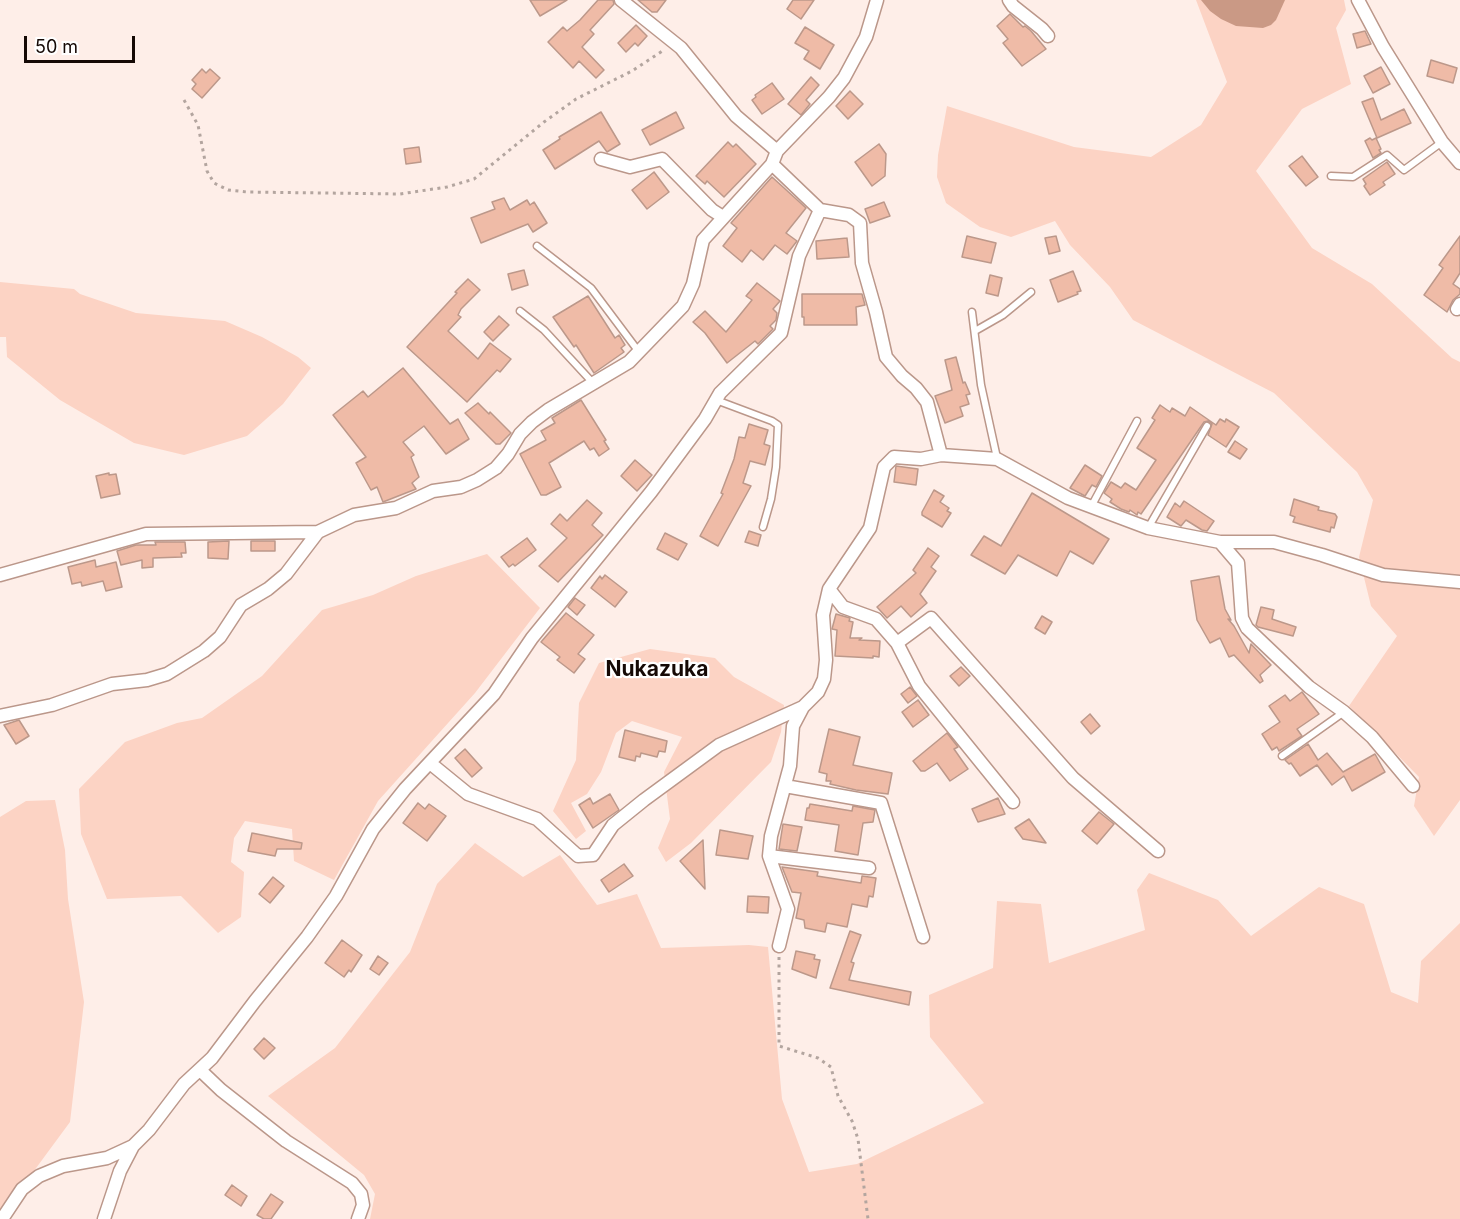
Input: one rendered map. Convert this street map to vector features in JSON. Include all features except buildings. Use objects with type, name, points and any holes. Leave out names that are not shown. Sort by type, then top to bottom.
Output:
[{"type":"street","points":[[621,0],[675,44],[820,210],[849,215],[860,223],[862,263],[886,357],[927,402],[941,455]]},
{"type":"street","points":[[0,575],[146,534],[318,532],[354,515],[396,508],[433,491],[461,487],[496,468],[520,434],[532,422],[629,362],[683,306],[693,284],[704,240],[844,78],[866,37],[877,0]]},
{"type":"street","points":[[1010,0],[1013,6],[1048,36]]},
{"type":"street","points":[[1358,0],[1383,46],[1442,142],[1460,163]]},
{"type":"street","points":[[601,159],[630,167],[663,159],[712,210],[723,217]]},
{"type":"street","points":[[104,1219],[120,1171],[133,1146],[149,1130],[184,1084],[212,1058],[308,937],[341,888],[373,829],[405,789],[494,694],[532,638],[651,492],[705,419],[720,393],[781,333],[799,256],[820,210]]},
{"type":"street","points":[[779,946],[789,909],[769,856],[771,836],[790,766],[793,726],[803,707],[818,692],[824,679],[826,660],[823,615],[829,589],[870,528],[884,467],[894,457],[921,459],[941,455],[997,459],[1068,498],[1148,528],[1220,542],[1274,542],[1383,575],[1460,582]]},
{"type":"street","points":[[0,716],[52,705],[112,684],[147,680],[167,674],[204,651],[220,637],[241,605],[268,589],[286,574],[318,532]]},
{"type":"street","points":[[1220,542],[1238,563],[1242,618],[1247,628],[1309,687],[1344,712],[1372,737],[1413,786]]},
{"type":"street","points":[[829,589],[843,607],[876,619],[897,643],[919,686],[1013,802]]},
{"type":"street","points":[[897,643],[931,618],[1073,778],[1158,851]]},
{"type":"street","points":[[430,763],[468,794],[537,819],[578,856],[593,855],[613,825],[719,745],[803,707]]},
{"type":"street","points":[[785,786],[881,803],[923,937]]},
{"type":"street","points":[[769,856],[869,868]]},
{"type":"street","points":[[200,1070],[221,1090],[286,1141],[352,1183],[361,1194],[363,1205],[358,1219]]},
{"type":"street","points":[[2,1219],[22,1189],[39,1176],[63,1166],[106,1158],[133,1146]]},
{"type":"lane","points":[[1331,176],[1353,177],[1387,155],[1404,170],[1442,142]]},
{"type":"lane","points":[[537,246],[591,288],[639,352]]},
{"type":"lane","points":[[975,331],[1003,315],[1031,292]]},
{"type":"lane","points":[[520,311],[544,330],[593,384]]},
{"type":"lane","points":[[972,312],[981,385],[997,459]]},
{"type":"lane","points":[[716,400],[772,421],[778,426],[776,467],[771,499],[763,526]]},
{"type":"lane","points":[[1091,507],[1137,421]]},
{"type":"lane","points":[[1148,528],[1207,426]]},
{"type":"lane","points":[[1282,756],[1344,712]]},
{"type":"path","points":[[184,100],[198,125],[207,171],[214,183],[228,190],[400,194],[447,187],[474,179],[576,99],[632,71],[675,44]]},
{"type":"path","points":[[779,946],[779,1046],[818,1058],[831,1067],[838,1095],[852,1121],[858,1139],[868,1219]]},
{"type":"shaded area","points":[[1196,0],[1344,0],[1346,10],[1336,28],[1351,84],[1302,109],[1256,171],[1312,248],[1372,284],[1452,358],[1460,362],[1460,800],[1434,836],[1414,806],[1419,777],[1349,706],[1397,636],[1371,606],[1359,557],[1373,500],[1357,472],[1274,393],[1133,320],[1110,287],[1070,245],[1055,221],[1011,237],[980,227],[946,203],[937,177],[938,155],[947,106],[1074,147],[1151,157],[1201,125],[1227,82]]},
{"type":"shaded area","points":[[1201,0],[1285,0],[1276,20],[1263,28],[1236,26],[1210,11]]},
{"type":"shaded area","points":[[0,282],[74,289],[80,294],[136,313],[225,321],[262,337],[298,357],[311,368],[283,404],[247,436],[184,455],[134,443],[60,400],[7,357],[6,337],[0,337]]},
{"type":"shaded area","points":[[487,554],[540,608],[475,693],[378,801],[334,880],[294,861],[292,829],[245,821],[234,838],[231,862],[244,872],[241,917],[218,933],[181,896],[107,899],[81,834],[79,789],[125,742],[177,723],[202,718],[262,676],[322,610],[373,595],[416,576]]},
{"type":"shaded area","points":[[650,649],[715,658],[734,677],[784,705],[781,732],[771,762],[691,843],[666,862],[658,848],[670,819],[664,772],[682,737],[632,721],[616,733],[601,772],[587,794],[571,803],[586,831],[576,839],[553,811],[576,760],[579,703],[599,663]]},
{"type":"shaded area","points":[[55,800],[65,850],[68,899],[84,1002],[70,1122],[0,1217],[0,817],[26,801]]},
{"type":"shaded area","points":[[475,843],[523,877],[560,855],[597,905],[637,894],[661,948],[749,945],[768,947],[782,1099],[809,1172],[857,1164],[984,1103],[930,1037],[929,995],[993,968],[997,901],[1041,904],[1049,963],[1145,930],[1137,890],[1149,873],[1218,900],[1251,936],[1319,887],[1364,904],[1391,992],[1418,1003],[1421,961],[1460,923],[1460,1219],[370,1219],[375,1194],[364,1175],[268,1096],[335,1048],[410,952],[437,884]]},
{"type":"district","name":"Nukazuka","points":[[657,670]]}]
